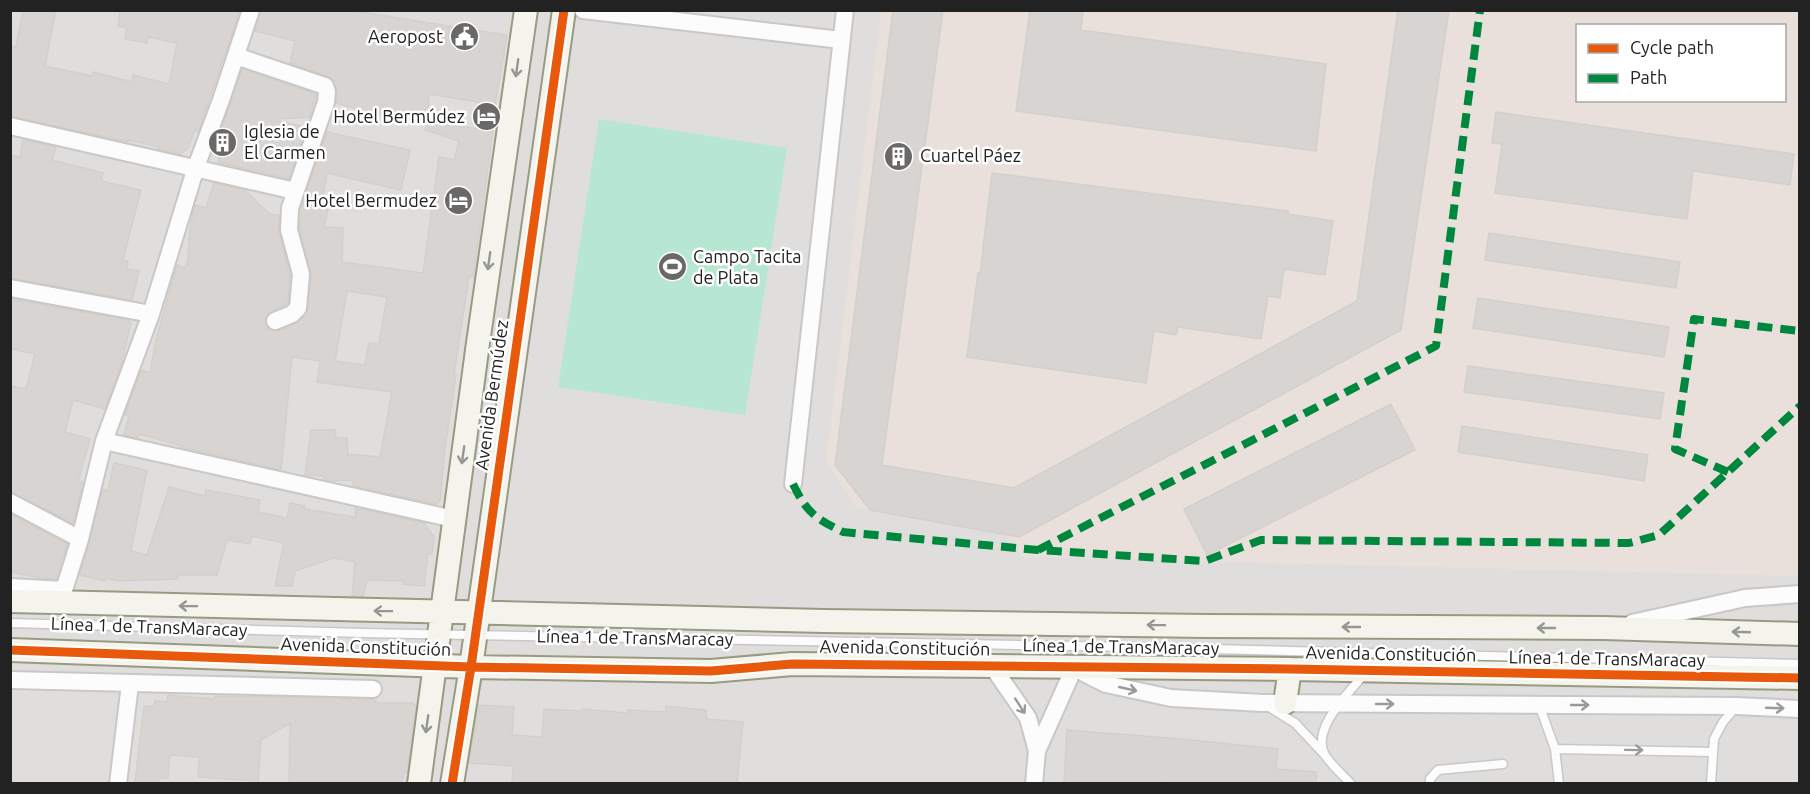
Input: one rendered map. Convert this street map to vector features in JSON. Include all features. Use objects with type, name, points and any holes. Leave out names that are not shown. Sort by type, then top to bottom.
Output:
[{"type":"street","points":[[10,587],[64,590],[80,539],[104,441],[151,314],[195,167],[222,99],[251,10]]},
{"type":"street","name":"Avenida Bermúdez","points":[[419,783],[526,10]]},
{"type":"street","name":"Avenida Bermúdez","points":[[452,783],[471,667],[564,10]]},
{"type":"street","points":[[583,10],[841,40]]},
{"type":"street","points":[[793,484],[845,10]]},
{"type":"street","points":[[236,56],[325,86],[327,92],[326,102],[290,208],[289,231],[301,274],[298,308],[292,314],[275,321]]},
{"type":"street","points":[[10,126],[295,190]]},
{"type":"street","points":[[10,288],[151,314]]},
{"type":"street","points":[[104,441],[454,519]]},
{"type":"street","points":[[10,502],[80,539]]},
{"type":"street","points":[[1604,628],[1746,598],[1800,594]]},
{"type":"street","name":"Avenida Constitución","points":[[10,601],[440,623],[478,612],[884,621],[1604,628],[1800,634]]},
{"type":"street","name":"Avenida Constitución","points":[[10,650],[435,666],[711,671],[792,664],[1367,670],[1800,678]]},
{"type":"street","points":[[992,666],[1028,718],[1036,751],[1034,783]]},
{"type":"street","points":[[1036,751],[1074,668],[1106,684],[1171,698],[1274,703],[1736,706],[1800,709]]},
{"type":"street","points":[[1274,703],[1290,669]]},
{"type":"street","points":[[10,680],[373,689]]},
{"type":"street","points":[[118,783],[130,684]]},
{"type":"lane","name":"Línea 1 de TransMaracay","points":[[10,624],[440,623],[475,635],[1131,647],[1800,664]]},
{"type":"lane","points":[[1324,754],[1322,738],[1324,724],[1367,670]]},
{"type":"lane","points":[[1274,703],[1351,783]]},
{"type":"lane","points":[[1532,704],[1541,710],[1555,749],[1559,783]]},
{"type":"lane","points":[[1711,783],[1714,739],[1722,722],[1736,706]]},
{"type":"lane","points":[[1555,749],[1713,752]]},
{"type":"lane","points":[[1430,783],[1430,779],[1438,770],[1503,764]]},
{"type":"shaded area","points":[[11,11],[1799,11],[1799,783],[11,783]]},
{"type":"shaded area","name":"Cuartel Páez","points":[[881,11],[1799,11],[1799,576],[1023,557],[1000,528],[856,508],[826,461]]},
{"type":"green space","name":"Campo Tacita de Plata","points":[[599,119],[787,148],[745,415],[558,387]]},
{"type":"building","points":[[23,10],[56,10],[45,66],[92,76],[93,72],[132,82],[133,75],[169,84],[177,43],[148,37],[147,43],[125,39],[127,28],[118,26],[120,10],[240,10],[198,132],[195,130],[188,148],[181,154],[128,140],[128,142],[10,116],[10,46],[16,47]]},
{"type":"building","points":[[261,10],[348,10],[507,35],[495,105],[429,94],[428,112],[373,114],[336,103],[337,89],[332,78],[290,63],[295,41],[255,31]]},
{"type":"building","name":"Cuartel Páez","points":[[893,10],[943,10],[882,465],[1014,488],[1357,301],[1398,10],[1449,10],[1401,330],[1019,537],[870,510],[835,465]]},
{"type":"building","points":[[1030,10],[1083,10],[1081,30],[1326,64],[1316,151],[1016,111]]},
{"type":"building","points":[[242,69],[316,94],[310,117],[278,119],[278,121],[306,127],[289,179],[218,162],[223,145],[217,142]]},
{"type":"building","points":[[1496,112],[1794,154],[1790,185],[1693,171],[1687,219],[1495,193],[1502,144],[1492,143]]},
{"type":"building","points":[[427,122],[493,131],[473,277],[469,277],[454,374],[456,375],[440,501],[437,504],[353,486],[353,480],[331,481],[324,479],[323,476],[305,475],[311,430],[335,430],[336,438],[347,438],[348,454],[380,457],[392,392],[317,382],[320,361],[292,357],[281,470],[181,447],[139,434],[138,438],[124,435],[129,416],[125,415],[141,370],[150,373],[156,340],[177,265],[185,268],[188,260],[190,228],[195,205],[206,208],[214,183],[245,190],[269,214],[279,215],[279,233],[290,275],[288,303],[270,312],[265,320],[269,330],[279,331],[299,322],[308,309],[311,275],[300,229],[300,210],[327,132],[410,150],[401,190],[327,173],[321,207],[328,210],[324,227],[343,228],[342,262],[423,273],[439,157],[454,160],[459,141],[425,130]],"holes":[[[347,291],[387,297],[379,344],[369,343],[365,365],[335,361]]]},
{"type":"building","points":[[23,140],[56,147],[52,160],[103,173],[101,181],[141,190],[123,260],[128,261],[127,269],[139,271],[132,300],[10,278],[10,155],[20,157]]},
{"type":"building","points":[[992,173],[1288,211],[1288,214],[1333,221],[1325,275],[1284,269],[1280,298],[1268,296],[1261,339],[1178,327],[1176,335],[1154,331],[1146,383],[967,357]]},
{"type":"building","points":[[1489,233],[1680,262],[1676,288],[1485,260]]},
{"type":"building","points":[[1478,298],[1669,327],[1664,357],[1473,328]]},
{"type":"building","points":[[10,299],[128,320],[131,323],[121,365],[105,409],[73,400],[65,432],[90,439],[78,481],[83,482],[73,523],[10,492],[10,386],[26,389],[35,354],[10,349]]},
{"type":"building","points":[[1468,366],[1664,393],[1660,419],[1464,392]]},
{"type":"building","points":[[1391,404],[1415,450],[1207,555],[1184,509]]},
{"type":"building","points":[[1462,426],[1648,455],[1644,481],[1458,452]]},
{"type":"building","points":[[114,463],[147,470],[131,551],[147,555],[169,487],[205,496],[206,490],[260,500],[258,512],[287,518],[290,503],[305,506],[304,509],[356,517],[355,508],[424,523],[434,537],[432,554],[428,554],[424,586],[403,584],[404,581],[367,580],[363,596],[352,596],[355,562],[334,558],[295,571],[292,586],[275,586],[284,543],[252,536],[250,544],[227,540],[217,575],[179,575],[177,579],[117,581],[106,578],[105,581],[80,575],[103,489],[108,491]]},
{"type":"building","points":[[10,514],[67,544],[56,579],[10,572]]},
{"type":"building","points":[[168,695],[214,699],[215,696],[376,699],[376,703],[413,703],[416,706],[407,772],[404,772],[402,783],[289,783],[290,723],[261,740],[258,781],[198,777],[199,757],[170,755],[168,778],[159,778],[158,783],[135,782],[144,706],[154,707],[155,701],[167,702]]},
{"type":"building","points":[[479,705],[514,707],[512,735],[542,737],[544,709],[582,711],[583,709],[627,713],[628,710],[666,712],[666,706],[706,710],[706,719],[743,722],[737,783],[512,783],[513,766],[469,763]]},
{"type":"building","points":[[1067,730],[1278,749],[1276,769],[1316,772],[1316,783],[1064,783]]},
{"type":"marked path","points":[[1038,550],[1436,346],[1480,10]]},
{"type":"marked path","points":[[1728,472],[1675,449],[1694,319],[1800,331]]},
{"type":"marked path","points":[[793,484],[813,514],[843,532],[1038,550],[1205,561],[1261,540],[1629,543],[1659,535],[1800,406]]},
{"type":"cycle path","points":[[452,784],[471,667],[564,10]]},
{"type":"cycle path","points":[[10,650],[471,667],[711,671],[792,664],[1290,669],[1800,678]]},
{"type":"place","name":"Aeropost","points":[[464,37]]},
{"type":"place","name":"Hotel Bermúdez","points":[[486,117]]},
{"type":"place","name":"Iglesia de El Carmen","points":[[223,142]]},
{"type":"place","name":"Cuartel Páez","points":[[899,156]]},
{"type":"place","name":"Hotel Bermudez","points":[[458,201]]},
{"type":"place","name":"Campo Tacita de Plata","points":[[672,267]]}]
